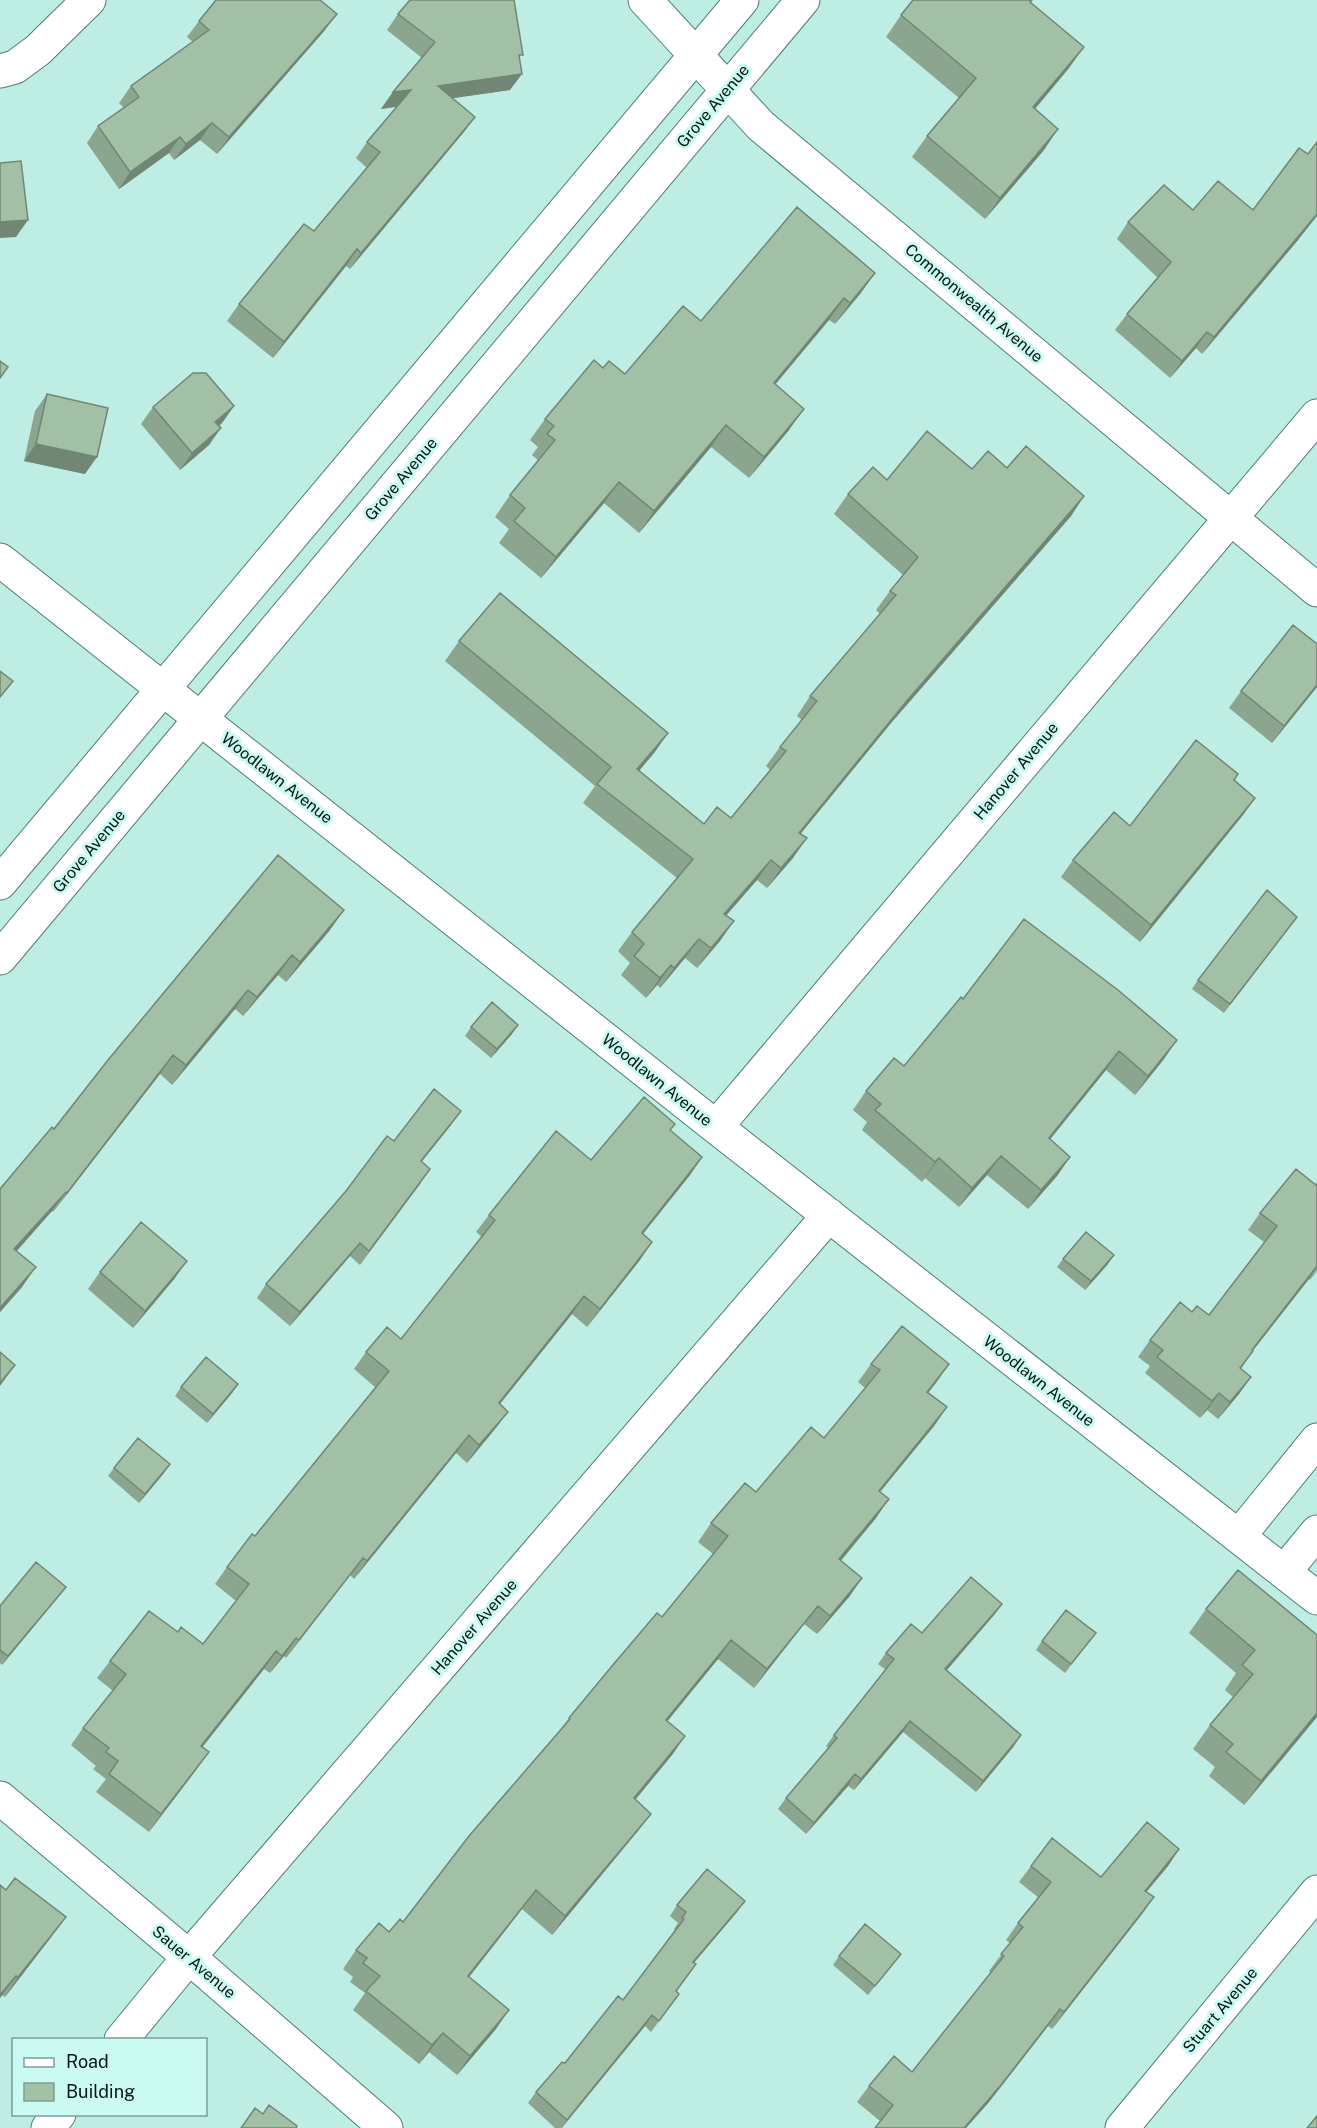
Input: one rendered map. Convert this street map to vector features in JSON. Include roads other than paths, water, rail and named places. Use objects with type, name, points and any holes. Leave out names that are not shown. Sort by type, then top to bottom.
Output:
[{"type":"street","points":[[0,70],[15,67],[38,50],[89,0]]},
{"type":"street","name":"Commonwealth Avenue","points":[[645,0],[761,126],[1317,590]]},
{"type":"street","points":[[0,883],[742,0]]},
{"type":"street","name":"Grove Avenue","points":[[0,958],[803,0]]},
{"type":"street","name":"Hanover Avenue","points":[[716,1127],[1317,416]]},
{"type":"street","name":"Woodlawn Avenue","points":[[0,560],[716,1127],[1317,1598]]},
{"type":"street","name":"Hanover Avenue","points":[[123,2038],[189,1957],[829,1215]]},
{"type":"street","points":[[1239,1536],[1317,1440]]},
{"type":"street","points":[[1284,1572],[1317,1533]]},
{"type":"street","name":"Sauer Avenue","points":[[0,1798],[189,1957],[386,2128]]},
{"type":"street","name":"Stuart Avenue","points":[[1122,2128],[1317,1892]]},
{"type":"street","points":[[48,2128],[58,2116]]}]
